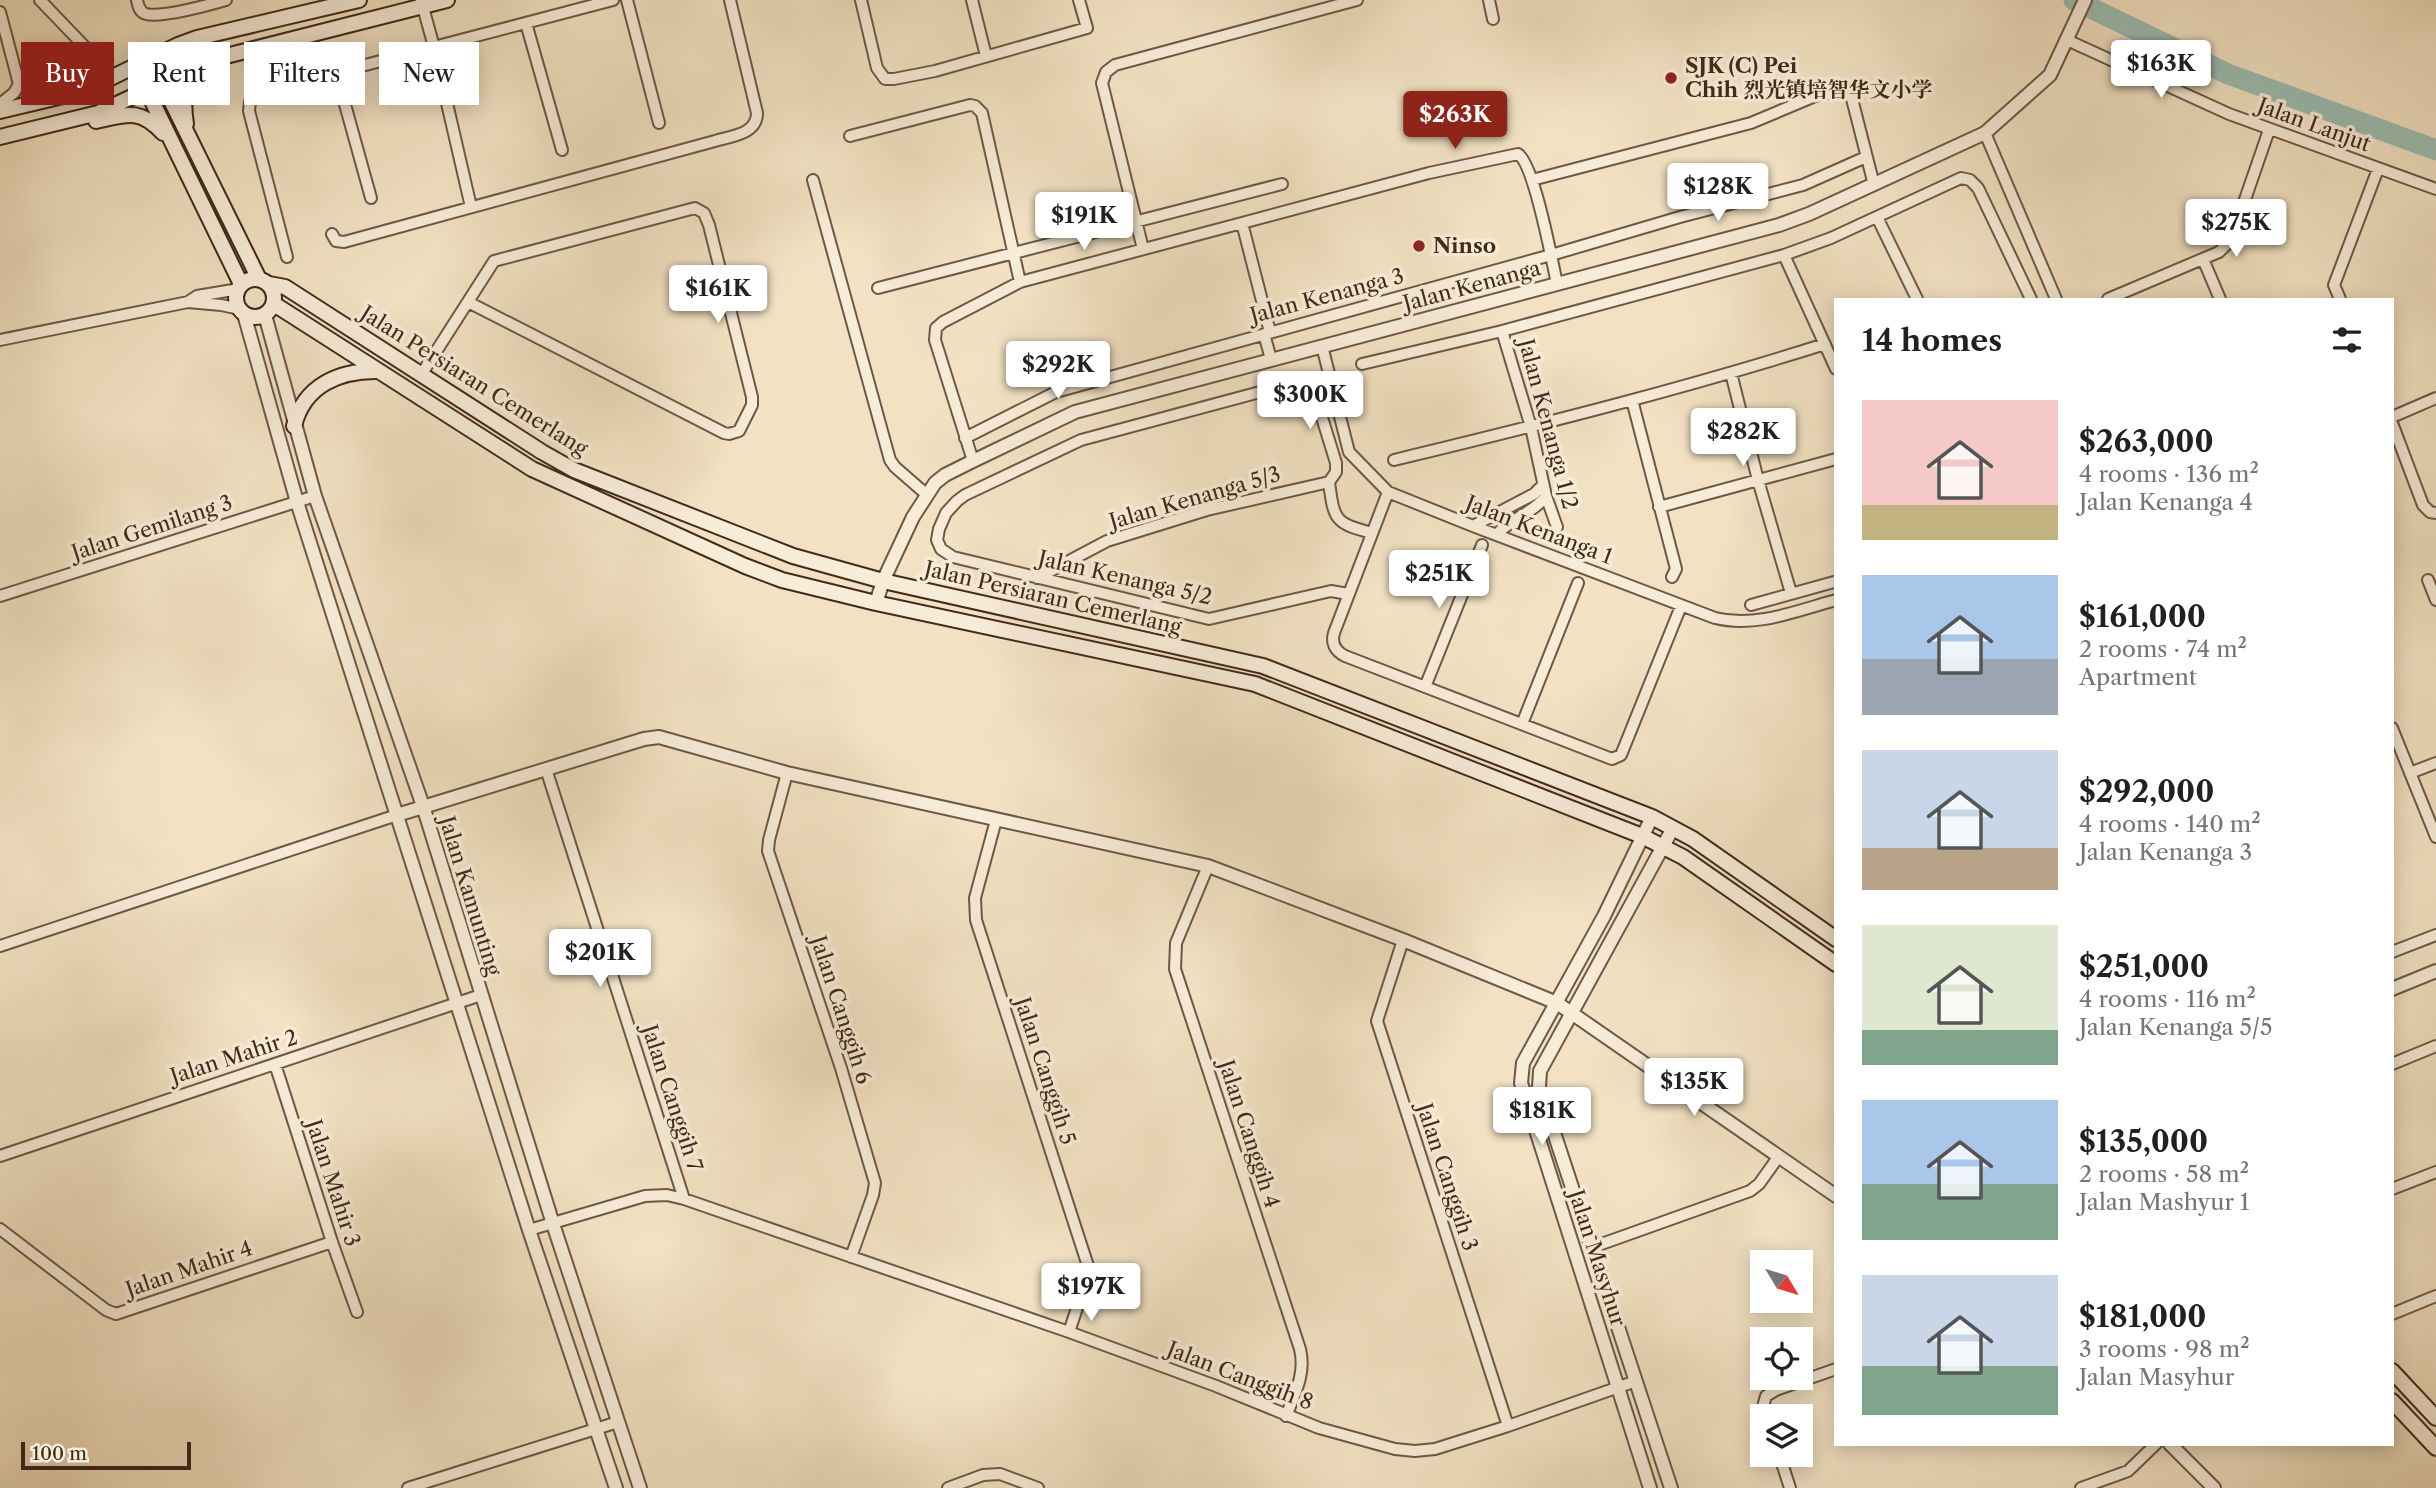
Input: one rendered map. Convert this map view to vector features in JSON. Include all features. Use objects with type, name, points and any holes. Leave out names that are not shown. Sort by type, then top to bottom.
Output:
[{"type":"main road","points":[[188,42],[359,0]]},
{"type":"main road","points":[[230,55],[422,3],[447,0]]},
{"type":"main road","points":[[189,137],[183,102],[188,85],[197,76],[235,54]]},
{"type":"main road","points":[[0,111],[85,91],[128,70]]},
{"type":"main road","points":[[0,137],[104,110],[128,98]]},
{"type":"main road","points":[[154,105],[240,287]]},
{"type":"main road","points":[[173,105],[264,281],[274,293],[269,309],[254,317],[242,311],[236,297],[240,287],[253,279],[264,281]]},
{"type":"main road","points":[[71,120],[95,121],[125,114],[143,116],[173,145]]},
{"type":"main road","name":"Jalan Persiaran Cemerlang","points":[[264,281],[285,287],[575,470],[793,556],[883,581],[1263,666],[1652,817],[1693,839],[1834,938]]},
{"type":"main road","name":"Jalan Persiaran Cemerlang","points":[[269,309],[381,371],[532,469],[744,566],[782,580],[876,603],[1255,684],[1642,836],[1683,858],[1834,963]]},
{"type":"main road","points":[[294,426],[302,403],[323,383],[349,373],[381,371]]},
{"type":"main road","points":[[2394,1373],[2436,1418]]},
{"type":"main road","points":[[2394,1403],[2436,1448]]},
{"type":"street","points":[[40,0],[80,42]]},
{"type":"street","points":[[136,0],[146,14],[187,11],[226,0]]},
{"type":"street","points":[[453,42],[613,0]]},
{"type":"street","points":[[627,0],[659,123]]},
{"type":"street","points":[[332,234],[336,241],[344,242],[742,133],[754,126],[757,113],[730,0]]},
{"type":"street","points":[[861,0],[876,64],[881,76],[890,80],[934,71],[1087,28],[1079,0]]},
{"type":"street","points":[[972,0],[986,56]]},
{"type":"street","points":[[1143,249],[1102,83],[1106,72],[1115,65],[1357,0]]},
{"type":"street","points":[[1489,0],[1493,19]]},
{"type":"street","name":"Jalan Kenanga","points":[[876,603],[883,581],[926,494],[945,475],[973,461],[1075,412],[1795,220],[1985,133],[2050,75],[2085,0]]},
{"type":"street","points":[[422,3],[433,42]]},
{"type":"street","points":[[0,12],[19,84],[14,93],[0,104]]},
{"type":"street","points":[[526,23],[562,150]]},
{"type":"street","name":"Jalan Lanjut","points":[[2067,40],[2269,130],[2436,189]]},
{"type":"street","points":[[1532,180],[1751,123],[1820,94],[1850,91],[1874,185]]},
{"type":"street","points":[[250,105],[287,257]]},
{"type":"street","points":[[345,105],[371,198]]},
{"type":"street","points":[[447,105],[471,207]]},
{"type":"street","points":[[850,136],[970,105],[979,109],[1020,282]]},
{"type":"street","points":[[2110,298],[2219,252],[2231,240],[2269,130]]},
{"type":"street","points":[[1985,133],[2056,298]]},
{"type":"street","points":[[973,461],[935,340],[935,332],[943,322],[1020,282],[1513,153],[1523,157],[1532,180],[1558,284]]},
{"type":"street","name":"Jalan Kenanga 3","points":[[965,438],[1056,392],[1803,185],[1866,157]]},
{"type":"street","points":[[2340,298],[2334,285],[2378,169]]},
{"type":"street","points":[[1362,364],[1502,331],[1784,256],[1831,238],[1955,179],[1970,180],[1978,188],[2031,298]]},
{"type":"street","points":[[813,180],[890,460],[926,494]]},
{"type":"street","points":[[878,288],[1282,184]]},
{"type":"street","points":[[421,375],[468,302],[495,261],[690,209],[700,210],[709,225],[752,405],[739,431],[724,433],[468,302]]},
{"type":"street","points":[[1877,217],[1917,298]]},
{"type":"street","points":[[1242,223],[1271,359]]},
{"type":"street","points":[[1784,256],[1834,364]]},
{"type":"street","points":[[2203,258],[2220,298]]},
{"type":"street","points":[[188,302],[197,296],[240,287]]},
{"type":"street","points":[[0,340],[188,302],[221,304],[242,311]]},
{"type":"street","name":"Jalan Kamunting","points":[[269,309],[294,426],[315,496],[423,806],[553,1224],[640,1488]]},
{"type":"street","name":"Jalan Kamunting","points":[[242,311],[297,502],[529,1230],[616,1488]]},
{"type":"street","name":"Jalan Kenanga 1/2","points":[[1502,331],[1557,527]]},
{"type":"street","points":[[1394,460],[1632,400],[1825,344]]},
{"type":"street","name":"Jalan Kenanga 1","points":[[1322,345],[1349,452],[1388,492],[1723,620],[1749,622],[1834,601]]},
{"type":"street","points":[[1731,373],[1758,480],[1791,593]]},
{"type":"street","name":"Jalan Kenanga 5/2","points":[[1329,482],[1336,472],[1336,463],[1312,385],[1305,380],[1081,440],[965,495],[951,507],[941,522],[937,535],[938,545],[943,552],[953,557],[1209,619],[1331,590],[1348,594]]},
{"type":"street","points":[[2394,416],[2436,398]]},
{"type":"street","points":[[1632,400],[1676,569],[1672,577]]},
{"type":"street","points":[[2394,428],[2423,505],[2430,512],[2436,513]]},
{"type":"street","points":[[1659,507],[1834,460]]},
{"type":"street","points":[[1329,482],[1335,514],[1339,521],[1372,533]]},
{"type":"street","name":"Jalan Kenanga 5/3","points":[[1037,578],[1107,541],[1207,510],[1329,482]]},
{"type":"street","points":[[1473,526],[1534,494],[1545,491],[1542,503],[1512,520],[1497,534]]},
{"type":"street","points":[[1388,492],[1333,637],[1334,647],[1345,656],[1608,759],[1618,758],[1623,752],[1681,606]]},
{"type":"street","name":"Jalan Gemilang 3","points":[[0,596],[315,496]]},
{"type":"street","points":[[1425,687],[1482,545]]},
{"type":"street","points":[[2428,580],[2436,600]]},
{"type":"street","points":[[1751,605],[1834,582]]},
{"type":"street","points":[[1522,724],[1578,583]]},
{"type":"street","points":[[2394,733],[2436,836]]},
{"type":"street","points":[[0,946],[423,806],[644,739],[659,737],[787,773],[1208,866],[1403,940],[1557,1003],[1834,1195]]},
{"type":"street","points":[[2410,773],[2436,763]]},
{"type":"street","name":"Jalan Canggih 7","points":[[547,769],[684,1199]]},
{"type":"street","name":"Jalan Canggih 6","points":[[787,773],[768,852],[841,1068],[875,1183],[851,1257]]},
{"type":"street","name":"Jalan Masyhur","points":[[1650,1488],[1521,1083],[1523,1063],[1604,916],[1652,817]]},
{"type":"street","name":"Jalan Canggih 5","points":[[996,820],[975,898],[976,920],[1088,1266],[1088,1274],[1069,1332]]},
{"type":"street","name":"Jalan Masyhur","points":[[1671,1488],[1539,1087],[1540,1071],[1673,828]]},
{"type":"street","name":"Jalan Canggih 4","points":[[1208,866],[1177,943],[1175,969],[1301,1354],[1299,1385],[1286,1416]]},
{"type":"street","points":[[2394,951],[2436,935]]},
{"type":"street","name":"Jalan Canggih 3","points":[[1403,940],[1377,1021],[1508,1426]]},
{"type":"street","points":[[2394,988],[2436,971]]},
{"type":"street","name":"Jalan Mahir 2","points":[[0,1156],[481,995]]},
{"type":"street","points":[[2394,1063],[2436,1046]]},
{"type":"street","name":"Jalan Mahir 3","points":[[275,1064],[356,1312]]},
{"type":"street","points":[[1593,1247],[1750,1191],[1759,1184],[1779,1156]]},
{"type":"street","points":[[2394,1188],[2436,1172]]},
{"type":"street","name":"Jalan Canggih 8","points":[[529,1230],[645,1196],[667,1195],[684,1199],[1069,1332],[1216,1386],[1319,1428],[1405,1451],[1435,1449],[1636,1381]]},
{"type":"street","name":"Jalan Mahir 4","points":[[0,1229],[106,1310],[117,1314],[331,1242]]},
{"type":"street","points":[[2394,1313],[2436,1296]]},
{"type":"street","points":[[1764,1404],[1766,1396],[1776,1390],[1834,1370]]},
{"type":"street","points":[[408,1488],[618,1422]]},
{"type":"street","points":[[2081,1488],[2128,1471],[2154,1446]]},
{"type":"street","points":[[2172,1446],[2214,1488]]},
{"type":"street","points":[[1783,1467],[1790,1488]]},
{"type":"street","points":[[948,1488],[983,1475],[1000,1474],[1038,1488]]},
{"type":"waterway","points":[[2074,0],[2228,74],[2436,150]]},
{"type":"place","name":"SJK (C) Pei Chih 烈光镇培智华文小学","points":[[1671,78]]},
{"type":"place","name":"Ninso","points":[[1419,246]]}]
